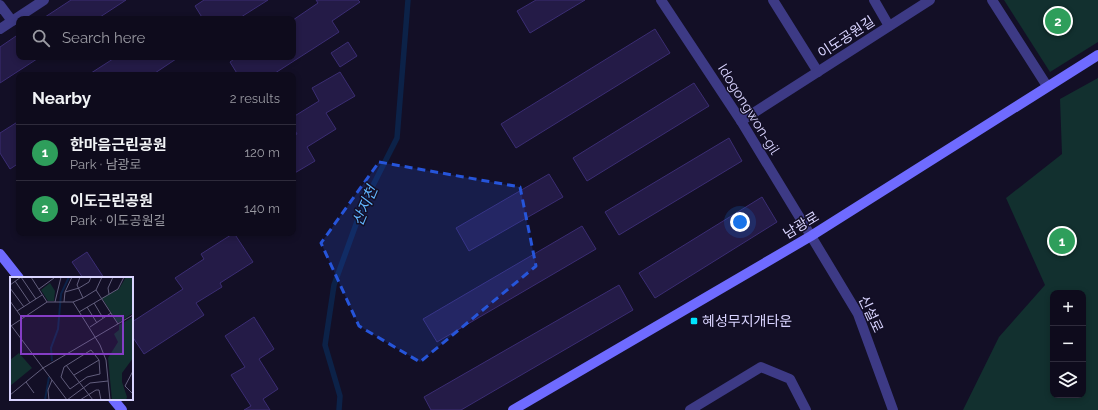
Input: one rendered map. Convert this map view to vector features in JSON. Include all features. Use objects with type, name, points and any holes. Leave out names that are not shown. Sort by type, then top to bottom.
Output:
[{"type":"main road","name":"남광로","points":[[513,410],[811,236],[1098,55]]},
{"type":"main road","points":[[0,254],[18,277]]},
{"type":"main road","points":[[114,400],[122,410]]},
{"type":"street","points":[[20,16],[44,0]]},
{"type":"street","name":"Idogongwon-gil","points":[[661,0],[741,121],[811,236]]},
{"type":"street","name":"이도공원길","points":[[773,0],[818,72]]},
{"type":"street","name":"이도공원길","points":[[874,0],[889,26]]},
{"type":"street","name":"이도공원길","points":[[741,121],[930,0]]},
{"type":"street","points":[[992,0],[1047,86]]},
{"type":"street","points":[[0,5],[12,21]]},
{"type":"street","points":[[0,29],[16,18]]},
{"type":"street","name":"신설로","points":[[811,236],[858,314],[893,410]]},
{"type":"street","points":[[690,410],[761,367],[790,379],[806,410]]},
{"type":"highlighted area","points":[[379,162],[520,187],[536,266],[420,362],[359,326],[321,243]]},
{"type":"green space","points":[[1004,0],[1098,0],[1098,42],[1050,72]]},
{"type":"green space","points":[[1098,78],[1098,410],[963,410],[999,337],[1045,285],[1006,198],[1062,154],[1060,99]]},
{"type":"building","points":[[71,0],[126,0],[102,16],[47,16]]},
{"type":"building","points":[[204,0],[268,0],[243,16],[201,16],[195,6]]},
{"type":"building","points":[[316,0],[358,0],[360,2],[332,21],[339,32],[296,60],[296,18],[318,3]]},
{"type":"building","points":[[536,0],[585,0],[530,33],[517,11]]},
{"type":"building","points":[[655,29],[670,53],[516,148],[501,124]]},
{"type":"building","points":[[16,36],[16,60],[35,60],[0,83],[0,47]]},
{"type":"building","points":[[348,42],[357,56],[340,67],[331,53]]},
{"type":"building","points":[[111,60],[174,60],[156,72],[93,72]]},
{"type":"building","points":[[233,60],[295,60],[277,72],[236,72],[230,62]]},
{"type":"building","points":[[340,72],[355,96],[326,113],[336,129],[307,147],[315,161],[296,172],[296,115],[319,101],[312,88]]},
{"type":"building","points":[[694,83],[709,106],[587,181],[573,158]]},
{"type":"building","points":[[16,123],[16,165],[10,169],[0,153],[0,133]]},
{"type":"building","points":[[729,138],[742,161],[619,235],[605,212]]},
{"type":"building","points":[[549,174],[563,197],[469,251],[456,228]]},
{"type":"building","points":[[762,197],[777,222],[655,298],[639,273]]},
{"type":"building","points":[[582,226],[596,249],[437,342],[423,319]]},
{"type":"building","points":[[229,236],[236,236],[253,262],[220,283],[222,287],[196,303],[204,315],[144,354],[133,338],[133,321],[183,289],[175,278],[204,259],[201,254]]},
{"type":"building","points":[[87,252],[103,277],[82,277],[72,262]]},
{"type":"building","points":[[619,285],[633,310],[461,410],[431,410],[424,397]]},
{"type":"building","points":[[254,317],[274,349],[259,359],[278,389],[263,399],[270,410],[244,410],[251,406],[231,375],[245,367],[225,336]]},
{"type":"waterway","name":"산지천","points":[[339,410],[340,396],[325,345],[334,285],[363,205],[397,138],[408,0]]},
{"type":"place","name":"이도근린공원","points":[[1058,21]]},
{"type":"place","name":"한마음근린공원","points":[[1062,241]]},
{"type":"place","name":"혜성무지개타운","points":[[694,321]]}]
